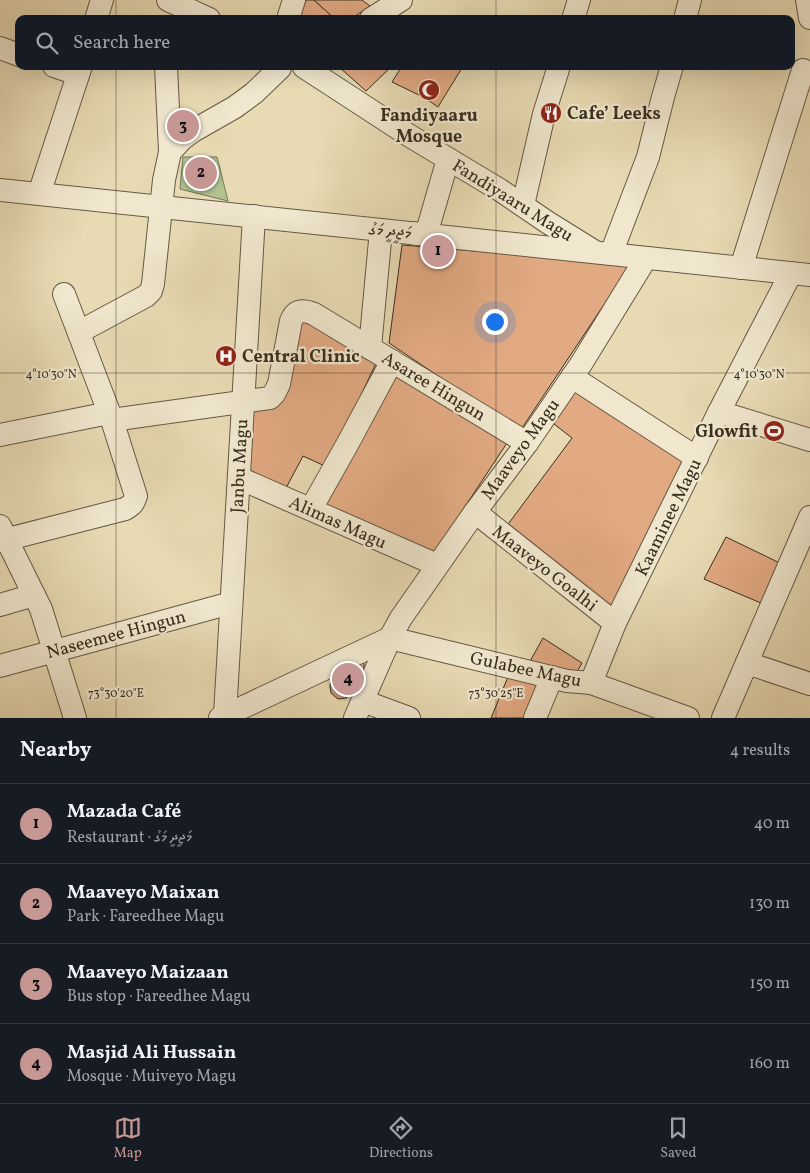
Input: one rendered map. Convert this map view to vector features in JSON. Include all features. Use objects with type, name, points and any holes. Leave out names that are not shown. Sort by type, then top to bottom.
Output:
[{"type":"street","points":[[97,15],[102,0]]},
{"type":"street","points":[[163,0],[164,15]]},
{"type":"street","points":[[168,0],[203,11]]},
{"type":"street","points":[[289,15],[294,0]]},
{"type":"street","points":[[377,15],[401,0]]},
{"type":"street","points":[[574,15],[579,0]]},
{"type":"street","points":[[686,15],[690,0]]},
{"type":"street","points":[[807,0],[810,18]]},
{"type":"street","points":[[0,48],[15,54]]},
{"type":"street","points":[[39,194],[79,70]]},
{"type":"street","points":[[78,332],[152,291],[164,180],[170,152],[166,70]]},
{"type":"street","points":[[170,152],[182,139],[193,131],[235,107],[254,93],[277,70]]},
{"type":"street","points":[[284,70],[294,72],[298,70]]},
{"type":"street","name":"Fandiyaaru Magu","points":[[309,70],[547,222],[603,253]]},
{"type":"street","points":[[523,205],[544,114],[558,70]]},
{"type":"street","points":[[603,253],[648,157],[671,70]]},
{"type":"street","points":[[740,268],[801,70]]},
{"type":"street","points":[[292,216],[426,235],[448,159]]},
{"type":"street","name":"މަޖީދީ މަގު","points":[[0,190],[800,274]]},
{"type":"street","name":"Janbu Magu","points":[[222,717],[232,603],[254,216]]},
{"type":"street","points":[[370,348],[381,230]]},
{"type":"street","name":"Maaveyo Magu","points":[[359,709],[400,618],[474,512],[527,443],[572,377],[646,258]]},
{"type":"street","name":"Kaaminee Magu","points":[[591,684],[615,623],[719,412],[800,274]]},
{"type":"street","points":[[64,294],[110,417],[136,496],[134,503],[125,509],[2,535],[41,609],[75,718]]},
{"type":"street","name":"Asaree Hingun","points":[[0,435],[110,417],[270,398],[279,384],[291,321],[294,314],[299,311],[307,311],[527,443]]},
{"type":"street","points":[[311,509],[392,361]]},
{"type":"street","points":[[572,377],[697,458]]},
{"type":"street","points":[[719,412],[810,440]]},
{"type":"street","name":"Alimas Magu","points":[[239,478],[437,565]]},
{"type":"street","name":"Maaveyo Goalhi","points":[[474,512],[615,623]]},
{"type":"street","points":[[723,718],[810,516]]},
{"type":"street","points":[[0,605],[34,595]]},
{"type":"street","name":"Naseemee Hingun","points":[[0,666],[232,603]]},
{"type":"street","points":[[222,717],[390,638]]},
{"type":"street","name":"Gulabee Magu","points":[[390,638],[567,681],[591,684],[688,718]]},
{"type":"street","points":[[747,663],[810,684]]},
{"type":"street","points":[[535,718],[552,677]]},
{"type":"street","points":[[359,709],[409,718]]},
{"type":"green space","points":[[183,157],[217,157],[228,201],[180,189]]},
{"type":"building","points":[[306,0],[314,0],[331,15],[300,15]]},
{"type":"building","points":[[314,0],[362,0],[370,6],[357,15],[331,15]]},
{"type":"building","points":[[342,70],[388,70],[366,91]]},
{"type":"building","name":"Fandiyaaru Mosque","points":[[400,70],[461,70],[438,107],[425,98],[392,82]]},
{"type":"building","points":[[402,245],[631,264],[520,431],[389,343]]},
{"type":"building","points":[[311,319],[378,359],[327,467],[303,456],[286,488],[246,470],[251,411],[277,405],[288,392],[300,321]]},
{"type":"building","points":[[394,371],[507,443],[433,555],[321,507]]},
{"type":"building","points":[[577,388],[690,460],[614,615],[506,527],[572,438],[549,420]]},
{"type":"building","points":[[726,537],[784,565],[768,606],[704,579]]},
{"type":"building","points":[[543,638],[582,663],[574,677],[529,663]]},
{"type":"building","points":[[362,660],[365,676],[351,696],[338,699],[331,693],[331,682],[345,662]]},
{"type":"building","points":[[510,672],[540,680],[529,718],[491,718]]},
{"type":"place","name":"Fandiyaaru Mosque","points":[[429,90]]},
{"type":"place","name":"Cafe’ Leeks","points":[[551,113]]},
{"type":"place","name":"Maaveyo Maizaan","points":[[183,126]]},
{"type":"place","name":"Maaveyo Maixan","points":[[201,173]]},
{"type":"place","name":"Mazada Café","points":[[438,251]]},
{"type":"place","name":"Central Clinic","points":[[226,356]]},
{"type":"place","name":"Glowfit","points":[[774,431]]},
{"type":"place","name":"Masjid Ali Hussain","points":[[348,679]]}]
